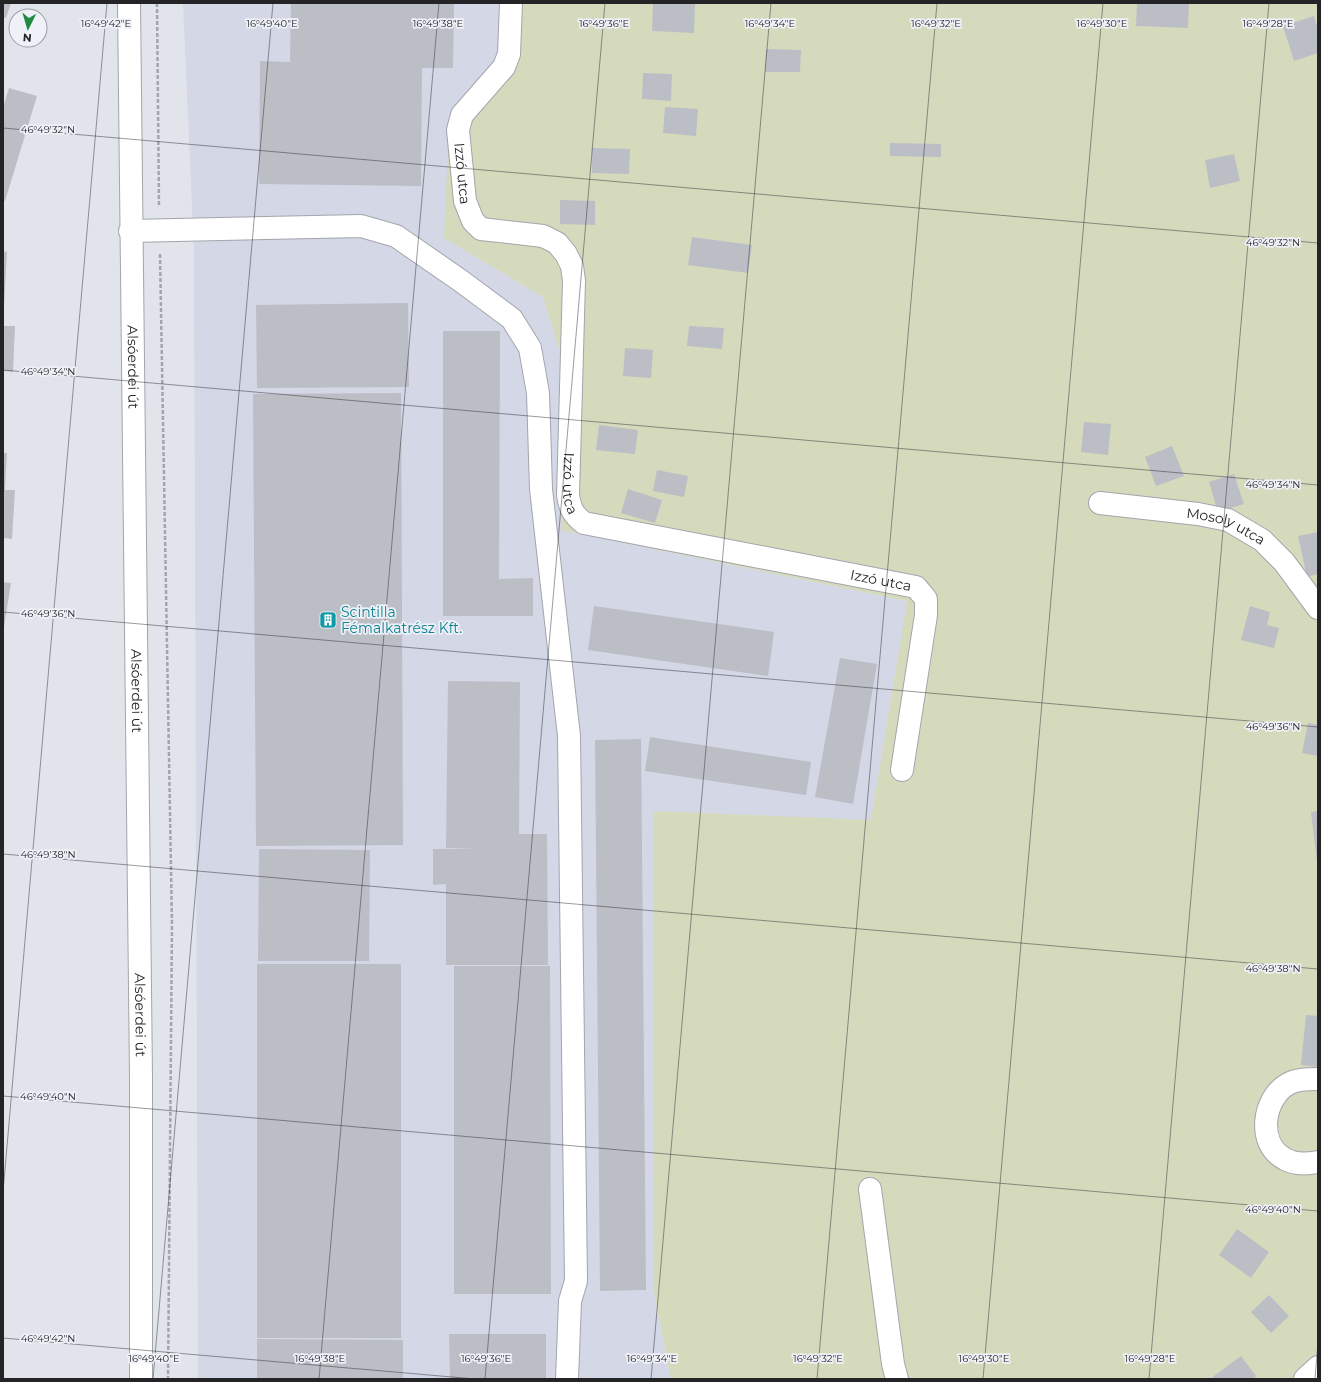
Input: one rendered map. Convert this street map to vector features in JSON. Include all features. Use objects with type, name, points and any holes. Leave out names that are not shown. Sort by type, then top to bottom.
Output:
[{"type":"street","name":"Alsóerdei út","points":[[129,3],[130,231],[141,1062],[141,1379]]},
{"type":"street","name":"Izzó utca","points":[[511,3],[509,54],[504,67],[462,115],[458,130],[465,201],[473,222],[481,229],[543,236],[557,243],[566,254],[572,266],[574,281],[568,495],[570,507],[576,517],[584,523],[916,587],[926,599],[926,616],[902,770]]},
{"type":"street","points":[[130,231],[361,226],[396,236],[462,280],[512,319],[530,348],[538,393],[542,504],[569,736],[576,1281],[570,1301],[567,1379]]},
{"type":"street","name":"Mosoly utca","points":[[1100,503],[1198,514],[1228,520],[1262,540],[1284,562],[1318,608]]},
{"type":"street","points":[[1318,1079],[1289,1083],[1279,1090],[1273,1096],[1266,1123],[1267,1136],[1271,1146],[1278,1154],[1297,1164],[1318,1162]]},
{"type":"street","points":[[870,1189],[893,1364],[897,1379]]},
{"type":"street","points":[[1305,1379],[1318,1368]]},
{"type":"path","points":[[157,3],[159,231],[172,925],[168,1379]]},
{"type":"shaded area","points":[[183,3],[501,3],[497,62],[444,238],[543,297],[567,375],[561,530],[907,601],[871,821],[654,811],[654,1292],[671,1379],[198,1379],[194,253]]},
{"type":"green space","points":[[501,3],[1318,3],[1318,1379],[671,1379],[654,1292],[654,811],[871,820],[907,601],[561,530],[567,375],[543,297],[444,238],[449,119],[497,62]]},
{"type":"building","points":[[3,3],[11,3],[8,8],[6,18],[3,17]]},
{"type":"building","points":[[291,3],[454,3],[453,68],[422,68],[421,186],[259,184],[260,61],[290,62]]},
{"type":"building","points":[[653,3],[695,3],[694,33],[652,31]]},
{"type":"building","points":[[1137,3],[1189,3],[1188,28],[1136,26]]},
{"type":"building","points":[[1314,16],[1318,29],[1318,53],[1294,61],[1283,26]]},
{"type":"building","points":[[766,49],[801,50],[800,72],[765,72]]},
{"type":"building","points":[[643,73],[672,74],[671,101],[642,99]]},
{"type":"building","points":[[9,88],[37,96],[5,201],[3,200],[3,108]]},
{"type":"building","points":[[665,107],[698,109],[696,136],[663,133]]},
{"type":"building","points":[[890,143],[941,144],[941,157],[890,156]]},
{"type":"building","points":[[592,148],[630,149],[629,174],[592,173]]},
{"type":"building","points":[[1234,154],[1240,181],[1210,188],[1205,160]]},
{"type":"building","points":[[560,200],[595,201],[595,225],[560,224]]},
{"type":"building","points":[[692,237],[752,245],[748,273],[688,265]]},
{"type":"building","points":[[3,251],[7,252],[4,307],[3,307]]},
{"type":"building","points":[[408,303],[409,387],[257,388],[256,305]]},
{"type":"building","points":[[3,326],[15,326],[13,372],[3,371]]},
{"type":"building","points":[[689,326],[724,328],[722,349],[687,346]]},
{"type":"building","points":[[443,331],[500,331],[499,579],[533,578],[533,616],[443,616]]},
{"type":"building","points":[[625,348],[653,350],[651,378],[623,376]]},
{"type":"building","name":"Scintilla Fémalkatrész Kft.","points":[[401,393],[403,845],[256,846],[253,394]]},
{"type":"building","points":[[1084,422],[1111,424],[1108,455],[1081,452]]},
{"type":"building","points":[[599,425],[638,430],[635,454],[596,450]]},
{"type":"building","points":[[1172,446],[1184,476],[1156,486],[1145,457]]},
{"type":"building","points":[[3,453],[7,453],[5,490],[15,490],[12,539],[3,538]]},
{"type":"building","points":[[657,470],[688,476],[684,497],[653,491]]},
{"type":"building","points":[[1234,474],[1244,504],[1218,512],[1209,482]]},
{"type":"building","points":[[628,489],[662,500],[655,523],[621,513]]},
{"type":"building","points":[[1318,532],[1318,574],[1307,577],[1298,536]]},
{"type":"building","points":[[3,582],[11,583],[4,627],[3,627]]},
{"type":"building","points":[[594,606],[774,632],[768,676],[588,650]]},
{"type":"building","points":[[1250,606],[1270,612],[1267,625],[1279,628],[1274,648],[1241,640]]},
{"type":"building","points":[[840,658],[877,664],[853,804],[815,797]]},
{"type":"building","points":[[448,681],[520,682],[519,834],[547,834],[548,965],[446,965],[446,884],[433,885],[433,849],[479,849],[446,848]]},
{"type":"building","points":[[1308,723],[1318,725],[1318,756],[1302,753]]},
{"type":"building","points":[[650,737],[811,762],[806,795],[645,771]]},
{"type":"building","points":[[641,739],[646,1290],[600,1291],[595,740]]},
{"type":"building","points":[[1318,811],[1318,862],[1317,862],[1311,812]]},
{"type":"building","points":[[259,849],[370,850],[369,961],[258,961]]},
{"type":"building","points":[[257,964],[401,964],[401,1338],[257,1338]]},
{"type":"building","points":[[454,966],[550,966],[551,1294],[454,1294]]},
{"type":"building","points":[[1306,1015],[1318,1016],[1318,1067],[1301,1065]]},
{"type":"building","points":[[1237,1229],[1269,1252],[1251,1278],[1219,1255]]},
{"type":"building","points":[[1269,1295],[1289,1316],[1271,1333],[1251,1312]]},
{"type":"building","points":[[449,1334],[546,1334],[546,1378],[450,1378]]},
{"type":"building","points":[[257,1339],[403,1340],[403,1379],[257,1379]]},
{"type":"building","points":[[1241,1356],[1256,1376],[1253,1379],[1210,1379]]},
{"type":"place","name":"Scintilla Fémalkatrész Kft.","points":[[328,620]]}]
